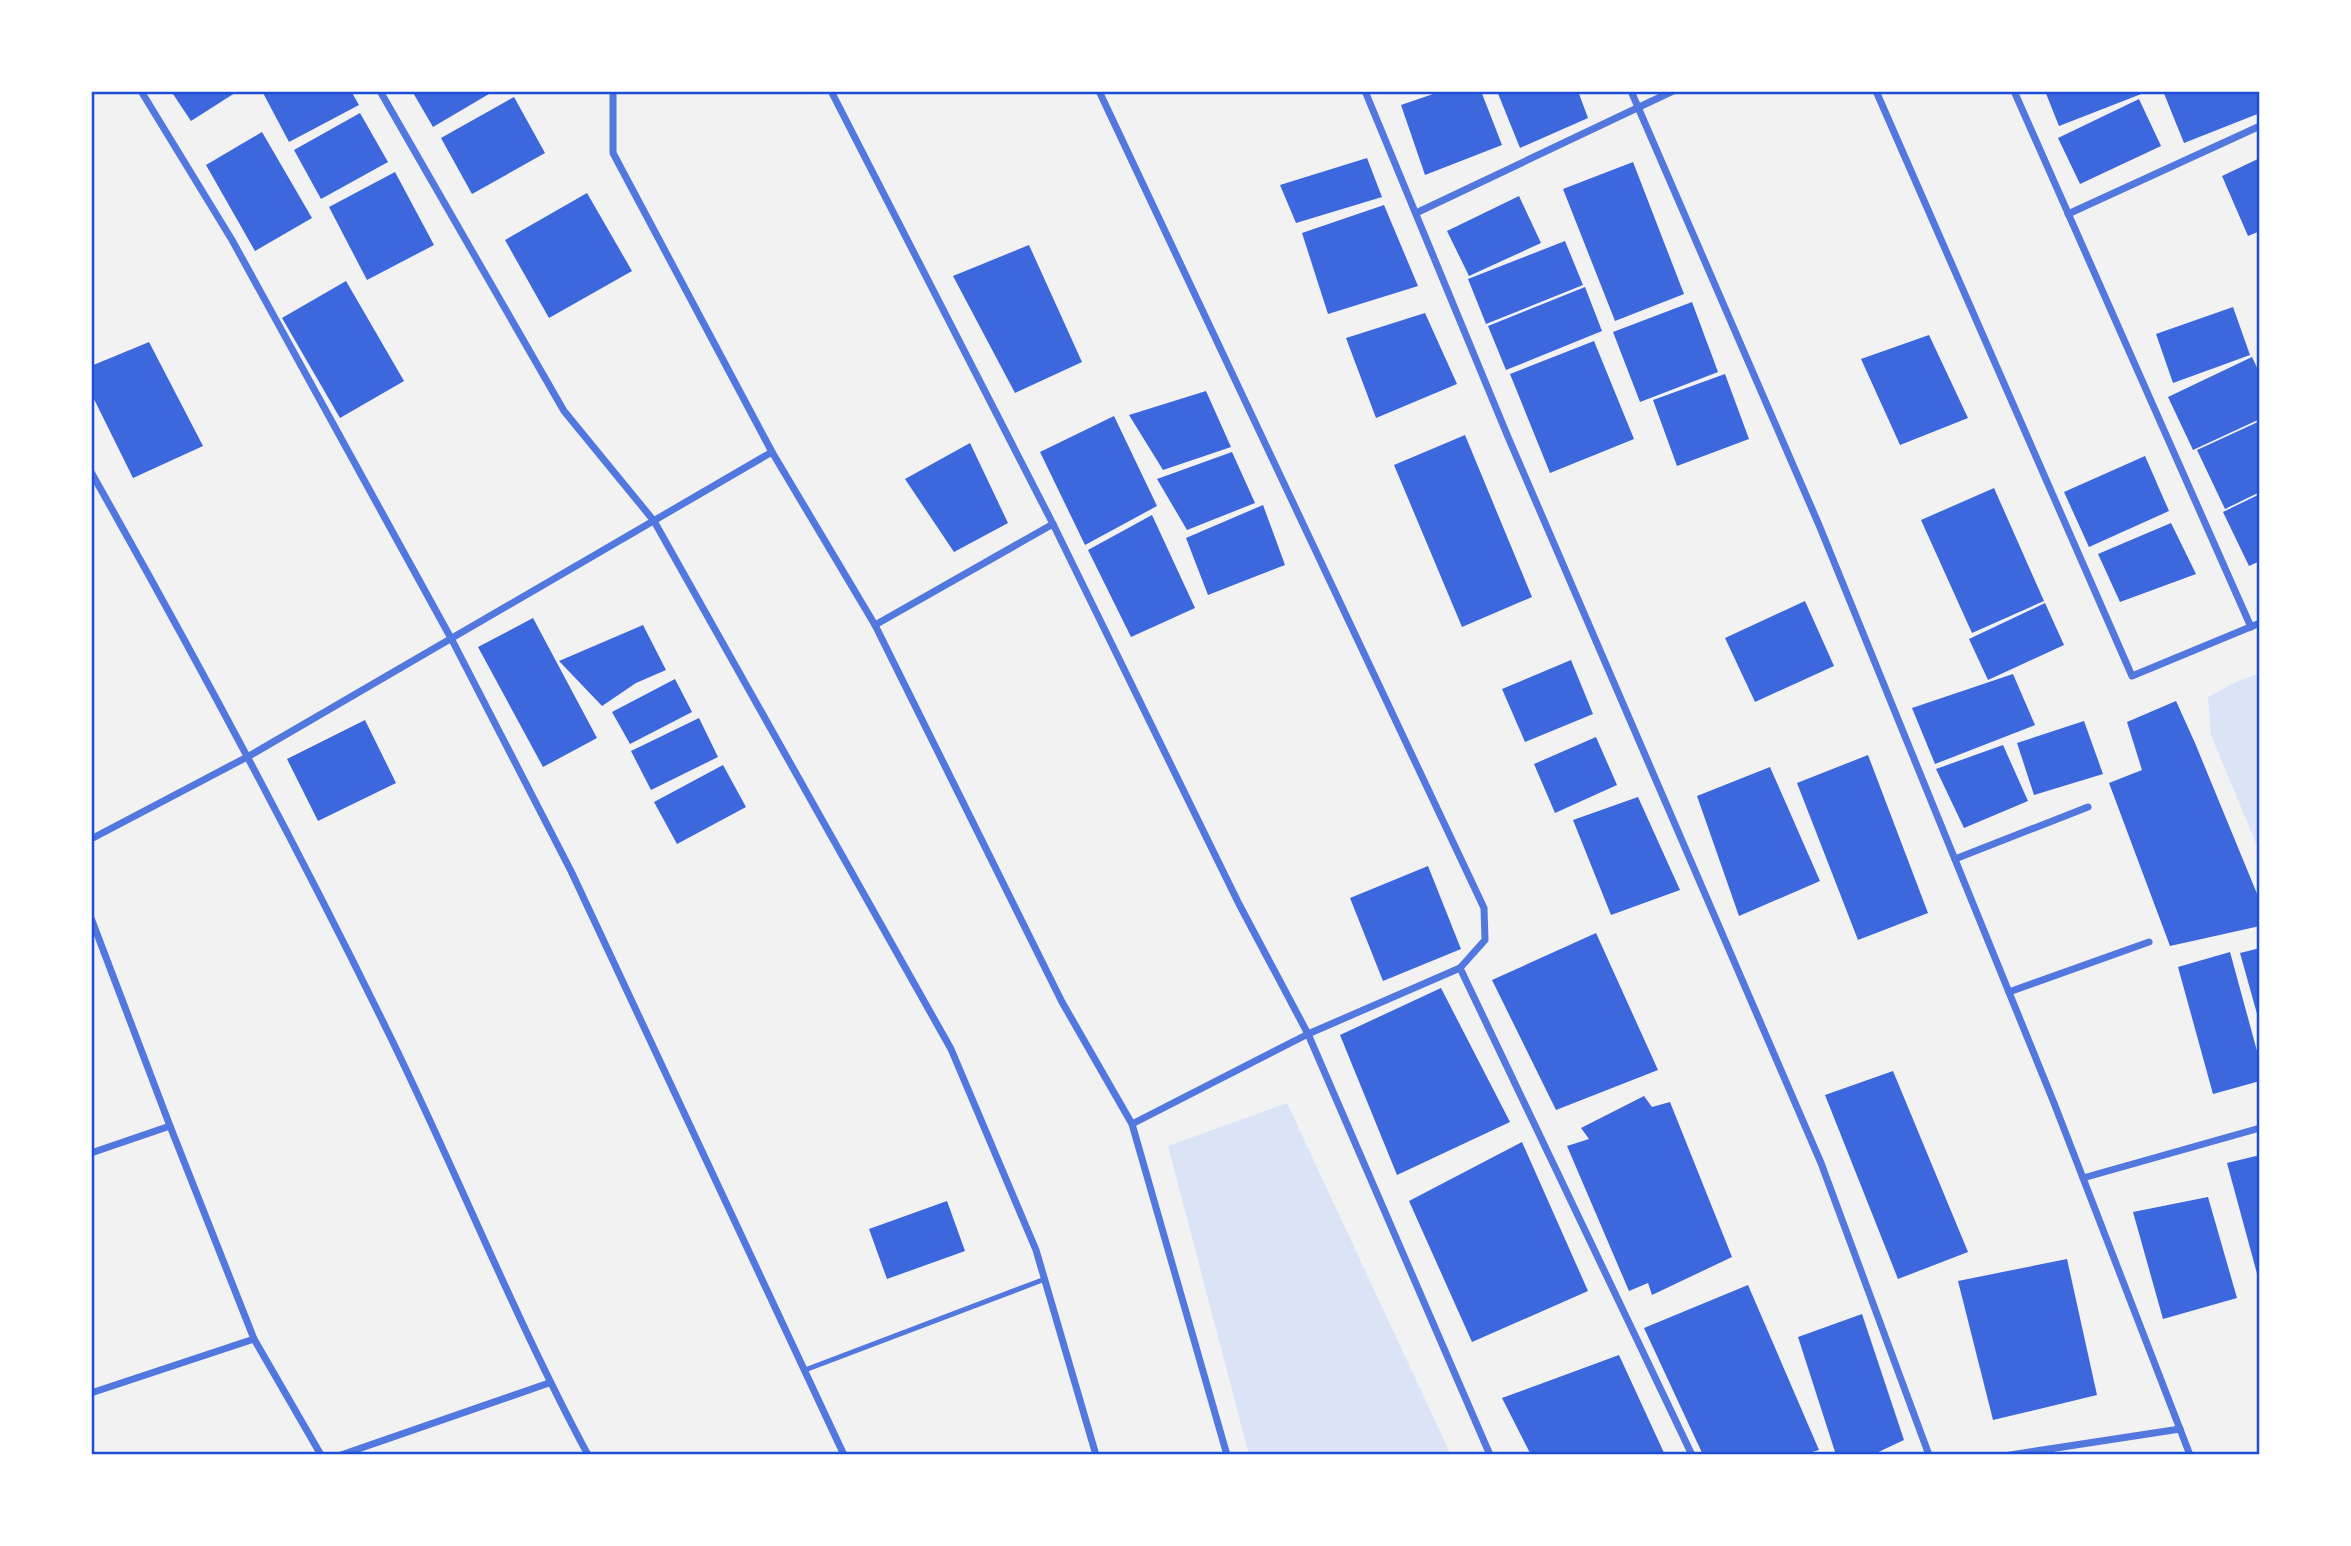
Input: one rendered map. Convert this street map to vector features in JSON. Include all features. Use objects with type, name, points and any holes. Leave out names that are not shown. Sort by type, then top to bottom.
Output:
[{"type":"street","points":[[141,91],[232,240],[452,640],[570,870],[844,1455]]},
{"type":"street","points":[[380,91],[564,411],[654,521],[951,1049],[1036,1250],[1096,1455]]},
{"type":"street","points":[[613,91],[613,153],[772,452],[875,625],[1062,1002],[1132,1124],[1225,1454]]},
{"type":"street","points":[[831,91],[1053,524],[1239,904],[1308,1034],[1490,1455]]},
{"type":"street","points":[[1099,91],[1484,908],[1485,940],[1460,968],[1308,1034],[1132,1124]]},
{"type":"street","points":[[1365,91],[1507,437],[1821,1163],[1929,1455]]},
{"type":"street","points":[[1631,91],[1819,525],[2009,992],[2190,1455]]},
{"type":"street","points":[[1416,213],[1673,91]]},
{"type":"street","points":[[1876,91],[2132,676],[2260,624]]},
{"type":"street","points":[[2014,91],[2251,627]]},
{"type":"street","points":[[2068,214],[2260,126]]},
{"type":"street","points":[[91,839],[249,757],[772,452]]},
{"type":"street","points":[[91,472],[249,757],[388,1032],[549,1382],[588,1455]]},
{"type":"street","points":[[875,625],[1053,524]]},
{"type":"street","points":[[1955,859],[2088,807]]},
{"type":"street","points":[[91,918],[254,1339],[321,1455]]},
{"type":"street","points":[[2009,992],[2149,942]]},
{"type":"street","points":[[1460,968],[1692,1455]]},
{"type":"street","points":[[91,1153],[170,1126]]},
{"type":"street","points":[[2083,1178],[2260,1128]]},
{"type":"street","points":[[91,1393],[254,1339]]},
{"type":"street","points":[[341,1455],[549,1382]]},
{"type":"street","points":[[2010,1455],[2180,1429]]},
{"type":"lane","points":[[805,1370],[1045,1279]]},
{"type":"shaded area","points":[[2260,673],[2260,853],[2211,735],[2208,697]]},
{"type":"shaded area","points":[[1287,1103],[1451,1455],[1249,1455],[1168,1146]]},
{"type":"building","points":[[171,91],[238,91],[191,121]]},
{"type":"building","points":[[262,91],[351,91],[359,105],[289,142]]},
{"type":"building","points":[[412,91],[494,91],[433,127]]},
{"type":"building","points":[[1442,91],[1481,91],[1502,145],[1425,175],[1401,105]]},
{"type":"building","points":[[1497,91],[1578,91],[1588,118],[1520,148]]},
{"type":"building","points":[[2045,91],[2149,91],[2059,126]]},
{"type":"building","points":[[2163,91],[2260,91],[2260,113],[2184,143]]},
{"type":"building","points":[[514,97],[545,153],[472,194],[441,138]]},
{"type":"building","points":[[2139,99],[2161,146],[2080,184],[2058,138]]},
{"type":"building","points":[[360,113],[388,162],[321,199],[294,150]]},
{"type":"building","points":[[262,132],[312,218],[255,251],[206,165]]},
{"type":"building","points":[[1367,158],[1382,197],[1296,223],[1280,185]]},
{"type":"building","points":[[2260,158],[2260,231],[2248,236],[2222,176]]},
{"type":"building","points":[[1633,162],[1684,294],[1615,321],[1563,189]]},
{"type":"building","points":[[395,172],[434,245],[367,280],[329,207]]},
{"type":"building","points":[[587,193],[632,271],[549,318],[505,240]]},
{"type":"building","points":[[1519,196],[1541,243],[1469,276],[1447,231]]},
{"type":"building","points":[[1384,205],[1418,286],[1328,314],[1302,233]]},
{"type":"building","points":[[1565,241],[1583,285],[1486,324],[1468,279]]},
{"type":"building","points":[[1029,245],[1082,362],[1015,393],[953,276]]},
{"type":"building","points":[[346,281],[404,381],[340,418],[282,318]]},
{"type":"building","points":[[1585,287],[1602,331],[1506,370],[1488,326]]},
{"type":"building","points":[[1692,302],[1718,372],[1640,402],[1613,332]]},
{"type":"building","points":[[2233,307],[2250,355],[2173,383],[2156,334]]},
{"type":"building","points":[[1425,313],[1457,384],[1376,418],[1346,338]]},
{"type":"building","points":[[1929,335],[1968,418],[1900,445],[1861,359]]},
{"type":"building","points":[[1594,341],[1634,439],[1550,473],[1510,374]]},
{"type":"building","points":[[149,342],[203,446],[133,478],[91,393],[91,366]]},
{"type":"building","points":[[2252,357],[2260,374],[2260,419],[2193,450],[2168,397]]},
{"type":"building","points":[[1725,374],[1749,439],[1677,466],[1653,400]]},
{"type":"building","points":[[1206,391],[1231,447],[1163,470],[1129,415]]},
{"type":"building","points":[[1114,416],[1157,506],[1085,545],[1040,452]]},
{"type":"building","points":[[2260,421],[2260,492],[2225,509],[2197,450]]},
{"type":"building","points":[[1465,435],[1532,597],[1462,627],[1394,465]]},
{"type":"building","points":[[970,443],[1008,523],[954,552],[905,479]]},
{"type":"building","points":[[1232,452],[1255,503],[1187,530],[1157,479]]},
{"type":"building","points":[[2145,456],[2169,511],[2089,547],[2064,492]]},
{"type":"building","points":[[1994,488],[2044,601],[1972,633],[1921,520]]},
{"type":"building","points":[[2260,494],[2260,561],[2249,566],[2223,512]]},
{"type":"building","points":[[1263,505],[1285,565],[1208,595],[1186,538]]},
{"type":"building","points":[[1152,515],[1195,608],[1131,637],[1088,550]]},
{"type":"building","points":[[2171,523],[2196,574],[2120,602],[2098,554]]},
{"type":"building","points":[[1805,601],[1834,666],[1755,702],[1725,638]]},
{"type":"building","points":[[2045,603],[2064,645],[1988,680],[1969,639]]},
{"type":"building","points":[[533,618],[597,738],[543,767],[478,647]]},
{"type":"building","points":[[643,625],[666,670],[636,683],[602,706],[559,661]]},
{"type":"building","points":[[1571,660],[1593,714],[1525,742],[1502,689]]},
{"type":"building","points":[[2013,674],[2035,725],[1935,764],[1912,708]]},
{"type":"building","points":[[675,679],[692,712],[630,744],[612,712]]},
{"type":"building","points":[[2176,701],[2260,901],[2260,926],[2170,946],[2109,783],[2142,770],[2127,722]]},
{"type":"building","points":[[699,718],[718,757],[651,790],[631,751]]},
{"type":"building","points":[[365,720],[396,783],[318,821],[287,759]]},
{"type":"building","points":[[2084,721],[2103,774],[2034,795],[2017,743]]},
{"type":"building","points":[[1596,737],[1617,785],[1555,813],[1534,764]]},
{"type":"building","points":[[2003,745],[2028,801],[1964,828],[1936,769]]},
{"type":"building","points":[[1868,755],[1928,913],[1858,940],[1797,783]]},
{"type":"building","points":[[723,765],[746,807],[677,844],[654,802]]},
{"type":"building","points":[[1770,767],[1820,881],[1739,916],[1697,796]]},
{"type":"building","points":[[1638,797],[1680,890],[1611,915],[1573,820]]},
{"type":"building","points":[[1428,866],[1461,949],[1383,981],[1350,898]]},
{"type":"building","points":[[1596,933],[1658,1070],[1556,1110],[1492,980]]},
{"type":"building","points":[[2260,948],[2260,1021],[2259,1021],[2240,953]]},
{"type":"building","points":[[2230,952],[2260,1062],[2260,1081],[2213,1094],[2178,967]]},
{"type":"building","points":[[1441,988],[1510,1122],[1397,1175],[1340,1035]]},
{"type":"building","points":[[1893,1071],[1968,1252],[1898,1279],[1825,1095]]},
{"type":"building","points":[[1644,1096],[1652,1107],[1670,1102],[1732,1257],[1652,1295],[1648,1283],[1629,1291],[1567,1146],[1589,1139],[1581,1128]]},
{"type":"building","points":[[1522,1142],[1588,1291],[1472,1342],[1409,1201]]},
{"type":"building","points":[[2260,1155],[2260,1281],[2259,1281],[2227,1163]]},
{"type":"building","points":[[2208,1197],[2237,1298],[2163,1319],[2133,1212]]},
{"type":"building","points":[[947,1201],[965,1251],[887,1279],[869,1229]]},
{"type":"building","points":[[2067,1259],[2097,1395],[1993,1420],[1958,1281]]},
{"type":"building","points":[[1748,1285],[1819,1450],[1802,1455],[1703,1455],[1644,1328]]},
{"type":"building","points":[[1862,1314],[1904,1440],[1872,1455],[1836,1455],[1798,1337]]},
{"type":"building","points":[[1619,1355],[1665,1455],[1531,1455],[1502,1398]]}]
